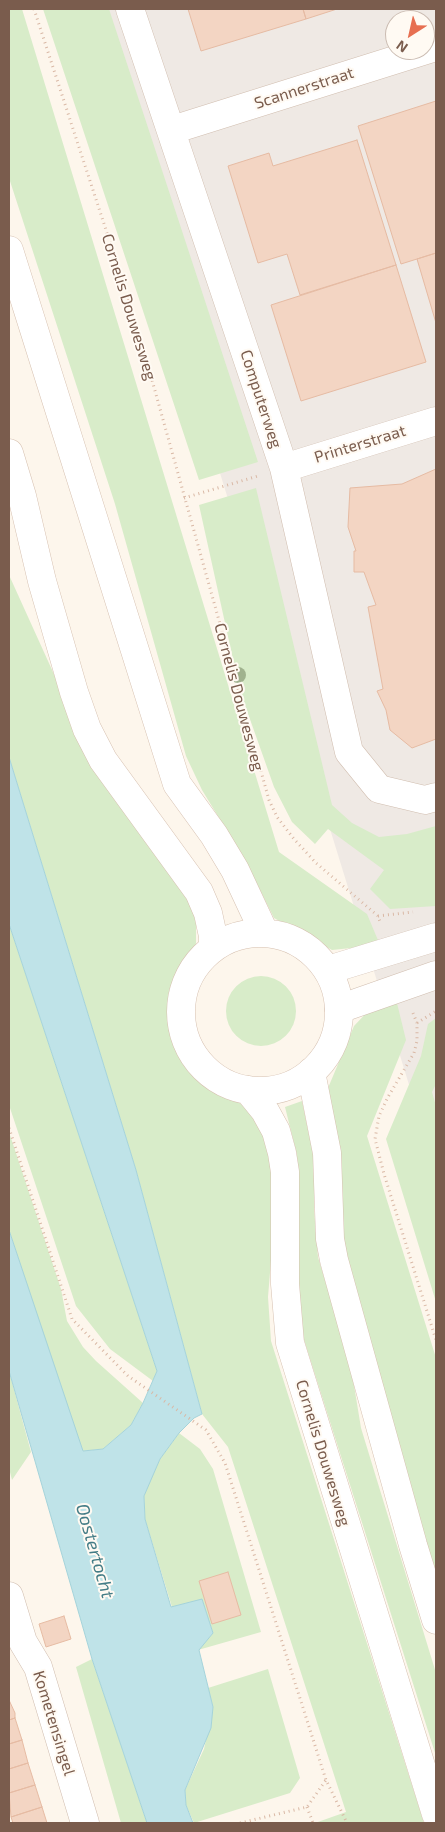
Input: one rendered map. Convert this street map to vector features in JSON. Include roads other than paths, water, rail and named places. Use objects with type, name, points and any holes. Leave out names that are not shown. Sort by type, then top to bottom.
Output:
[{"type":"main road","name":"Computerweg","points":[[130,9],[284,468],[349,752],[379,789],[425,800],[436,797]]},
{"type":"main road","name":"Scannerstraat","points":[[172,130],[436,47]]},
{"type":"main road","points":[[9,250],[177,784],[214,834],[235,870],[264,932]]},
{"type":"main road","name":"Printerstraat","points":[[284,468],[436,420]]},
{"type":"main road","points":[[9,453],[66,664],[87,729],[103,760],[199,892],[208,913],[213,936],[213,948]]},
{"type":"main road","points":[[264,932],[297,942],[314,954],[328,970],[336,988],[339,1009],[336,1037],[330,1050],[311,1072],[280,1087],[248,1090],[226,1083],[206,1070],[192,1052],[183,1030],[181,1007],[186,984],[196,964],[213,948],[233,938],[264,932]]},
{"type":"main road","points":[[328,970],[436,937]]},
{"type":"main road","points":[[339,1009],[436,975]]},
{"type":"main road","points":[[311,1072],[327,1153],[330,1239],[334,1260],[413,1545],[436,1620]]},
{"type":"main road","name":"Cornelis Douwesweg","points":[[248,1090],[265,1111],[276,1131],[282,1153],[285,1172],[285,1284],[290,1343],[436,1814]]},
{"type":"main road","name":"Kometensingel","points":[[9,1596],[16,1645],[38,1667],[86,1823]]},
{"type":"water","name":"Oostertocht","points":[[9,757],[136,1170],[202,1414],[194,1418],[179,1433],[160,1459],[144,1496],[145,1519],[171,1607],[202,1599],[213,1633],[199,1650],[213,1707],[211,1728],[185,1790],[186,1805],[193,1823],[147,1823],[92,1659],[9,1371],[9,1230],[83,1451],[103,1449],[131,1425],[157,1371],[9,924]]}]
